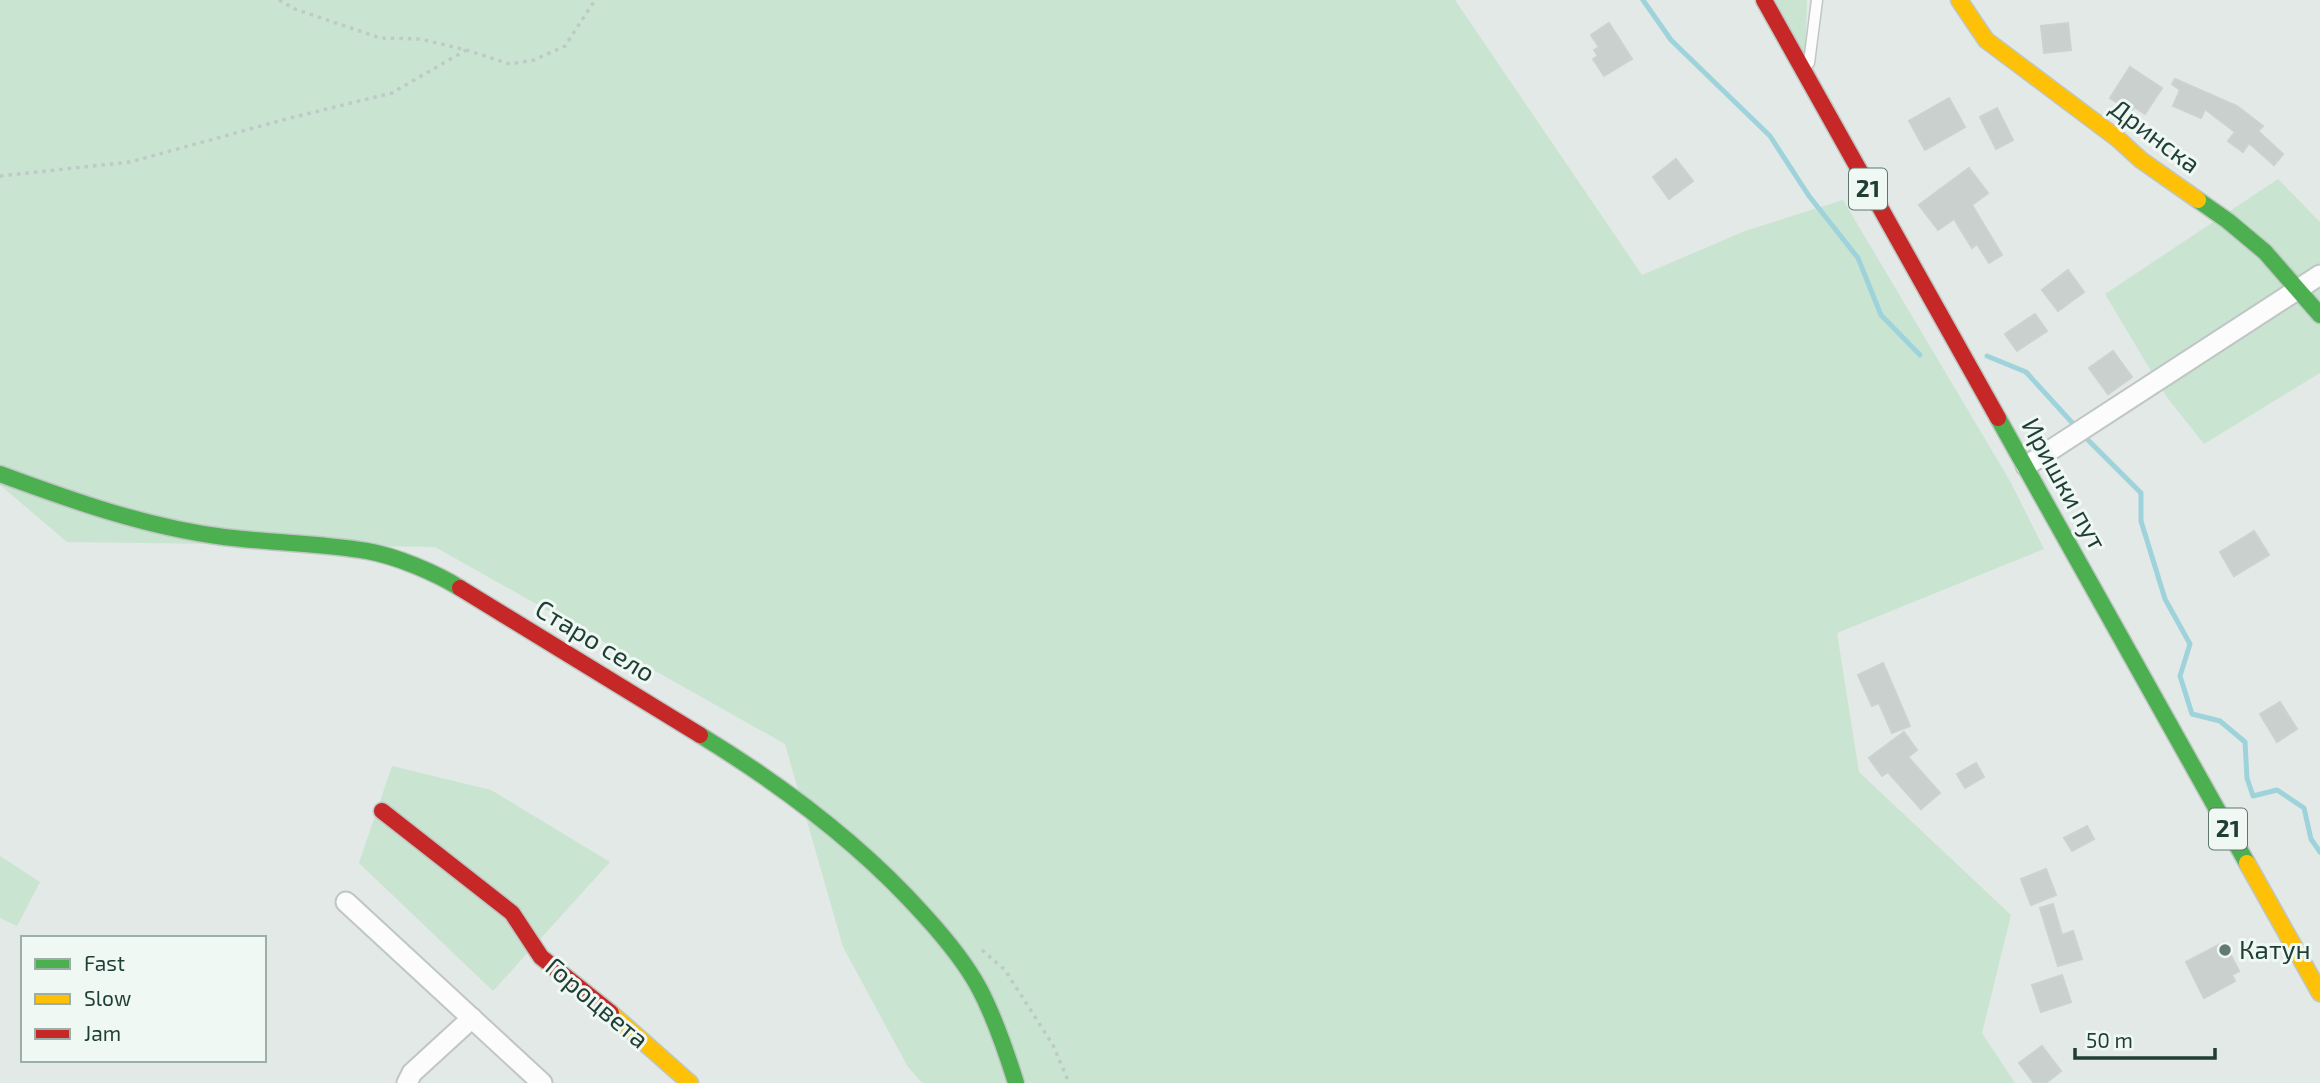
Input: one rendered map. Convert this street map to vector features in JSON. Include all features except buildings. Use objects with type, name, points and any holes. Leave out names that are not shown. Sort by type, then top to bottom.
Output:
[{"type":"street","name":"Иришки пут","points":[[1764,0],[2320,993]]},
{"type":"street","name":"Дринска","points":[[1959,0],[1986,40],[2118,139],[2141,160],[2228,221],[2265,252],[2320,315]]},
{"type":"street","points":[[2026,466],[2320,275]]},
{"type":"street","name":"Старо село","points":[[0,474],[72,501],[151,524],[224,537],[369,551],[451,582],[741,760],[836,830],[902,890],[949,943],[979,988],[1005,1046],[1016,1083]]},
{"type":"street","name":"Гороцвета","points":[[382,811],[512,913],[541,957],[620,1020],[690,1083]]},
{"type":"street","points":[[346,902],[542,1083]]},
{"type":"street","points":[[407,1083],[412,1073],[471,1018]]},
{"type":"lane","points":[[1806,77],[1817,0]]},
{"type":"path","points":[[279,0],[295,9],[380,38],[420,39],[510,64],[534,60],[565,46],[594,0]]},
{"type":"path","points":[[0,176],[130,162],[392,93],[466,50]]},
{"type":"path","points":[[981,949],[1005,970],[1053,1045],[1069,1083]]},
{"type":"green space","points":[[0,0],[1455,0],[1642,275],[1745,231],[1843,200],[2010,481],[2044,549],[1837,633],[1859,772],[2011,915],[1982,1033],[2015,1083],[922,1083],[908,1067],[843,947],[785,744],[435,547],[67,542],[0,485]]},
{"type":"green space","points":[[1772,0],[1807,0],[1805,61]]},
{"type":"green space","points":[[2278,179],[2320,222],[2320,373],[2204,444],[2166,396],[2105,294]]},
{"type":"green space","points":[[392,766],[491,790],[610,862],[493,991],[359,863]]},
{"type":"green space","points":[[0,856],[40,882],[17,926],[0,918]]},
{"type":"waterway","points":[[1643,0],[1671,40],[1770,136],[1809,196],[1858,258],[1881,315],[1920,355]]},
{"type":"waterway","points":[[1987,356],[2026,372],[2076,427]]},
{"type":"waterway","points":[[2082,434],[2141,493],[2141,521],[2165,599],[2190,644],[2180,676],[2192,714],[2220,721],[2245,742],[2247,778],[2253,796],[2277,790],[2304,808],[2311,839],[2320,852]]},
{"type":"traffic: fast","points":[[2198,200],[2265,252],[2320,315]]},
{"type":"traffic: fast","points":[[1998,418],[2247,863]]},
{"type":"traffic: fast","points":[[0,474],[82,503],[166,527],[224,537],[332,546],[378,553],[415,566],[460,588]]},
{"type":"traffic: fast","points":[[700,735],[761,774],[819,817],[874,864],[925,916],[954,950],[979,988],[995,1023],[1016,1083]]},
{"type":"traffic: slow","points":[[1959,0],[1986,40],[2118,139],[2141,160],[2198,200]]},
{"type":"traffic: slow","points":[[2247,863],[2320,993]]},
{"type":"traffic: slow","points":[[611,1013],[690,1083]]},
{"type":"traffic: jam","points":[[1764,0],[1998,418]]},
{"type":"traffic: jam","points":[[460,588],[700,735]]},
{"type":"traffic: jam","points":[[382,811],[512,913],[541,957],[611,1013]]},
{"type":"place","name":"Катун","points":[[2225,950]]}]
